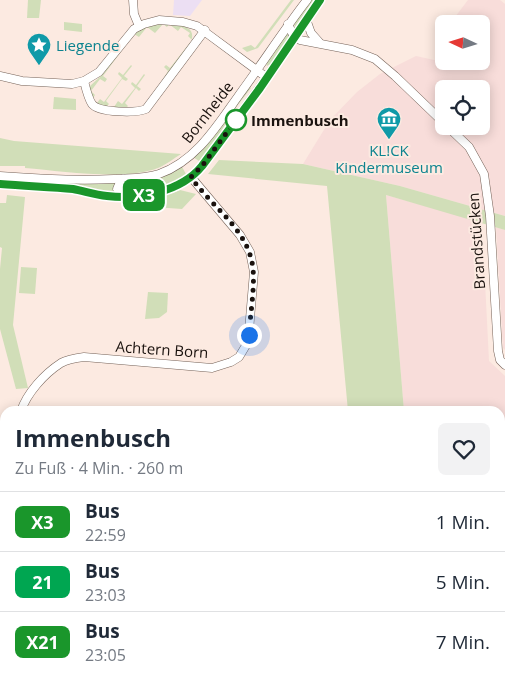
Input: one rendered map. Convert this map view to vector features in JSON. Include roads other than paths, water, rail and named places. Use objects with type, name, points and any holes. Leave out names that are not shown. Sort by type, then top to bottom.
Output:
[{"type":"street","points":[[133,0],[134,14],[139,26]]},
{"type":"street","name":"Bornheide","points":[[0,176],[74,181],[145,178],[158,175],[178,165],[189,157],[211,133],[307,0]]},
{"type":"street","name":"Bornheide","points":[[0,184],[71,189],[97,195],[122,197],[164,190],[191,177],[202,166],[320,0]]},
{"type":"street","points":[[306,19],[311,32],[319,42]]},
{"type":"street","points":[[0,76],[22,81],[52,83],[72,84],[84,81],[98,72],[129,34],[139,26],[152,21],[165,20],[192,24],[205,30],[266,77]]},
{"type":"street","points":[[288,24],[294,37],[352,50],[375,59],[435,114]]},
{"type":"street","points":[[84,81],[92,104],[97,108],[128,111],[146,109],[205,30]]},
{"type":"street","name":"Brandstücken","points":[[456,135],[469,147],[484,174],[490,216],[498,351],[500,360],[505,365]]},
{"type":"street","name":"Achtern Born","points":[[22,406],[32,390],[62,363],[70,359],[84,357],[212,368],[231,362],[239,357],[245,348],[249,335],[254,272],[250,252],[240,235],[191,177]]},
{"type":"street","points":[[122,197],[118,192],[118,186],[123,179]]},
{"type":"place","name":"Liegende","points":[[39,66]]},
{"type":"place","name":"Immenbusch","points":[[236,120]]},
{"type":"place","name":"KL!CK Kindermuseum","points":[[389,140]]}]
